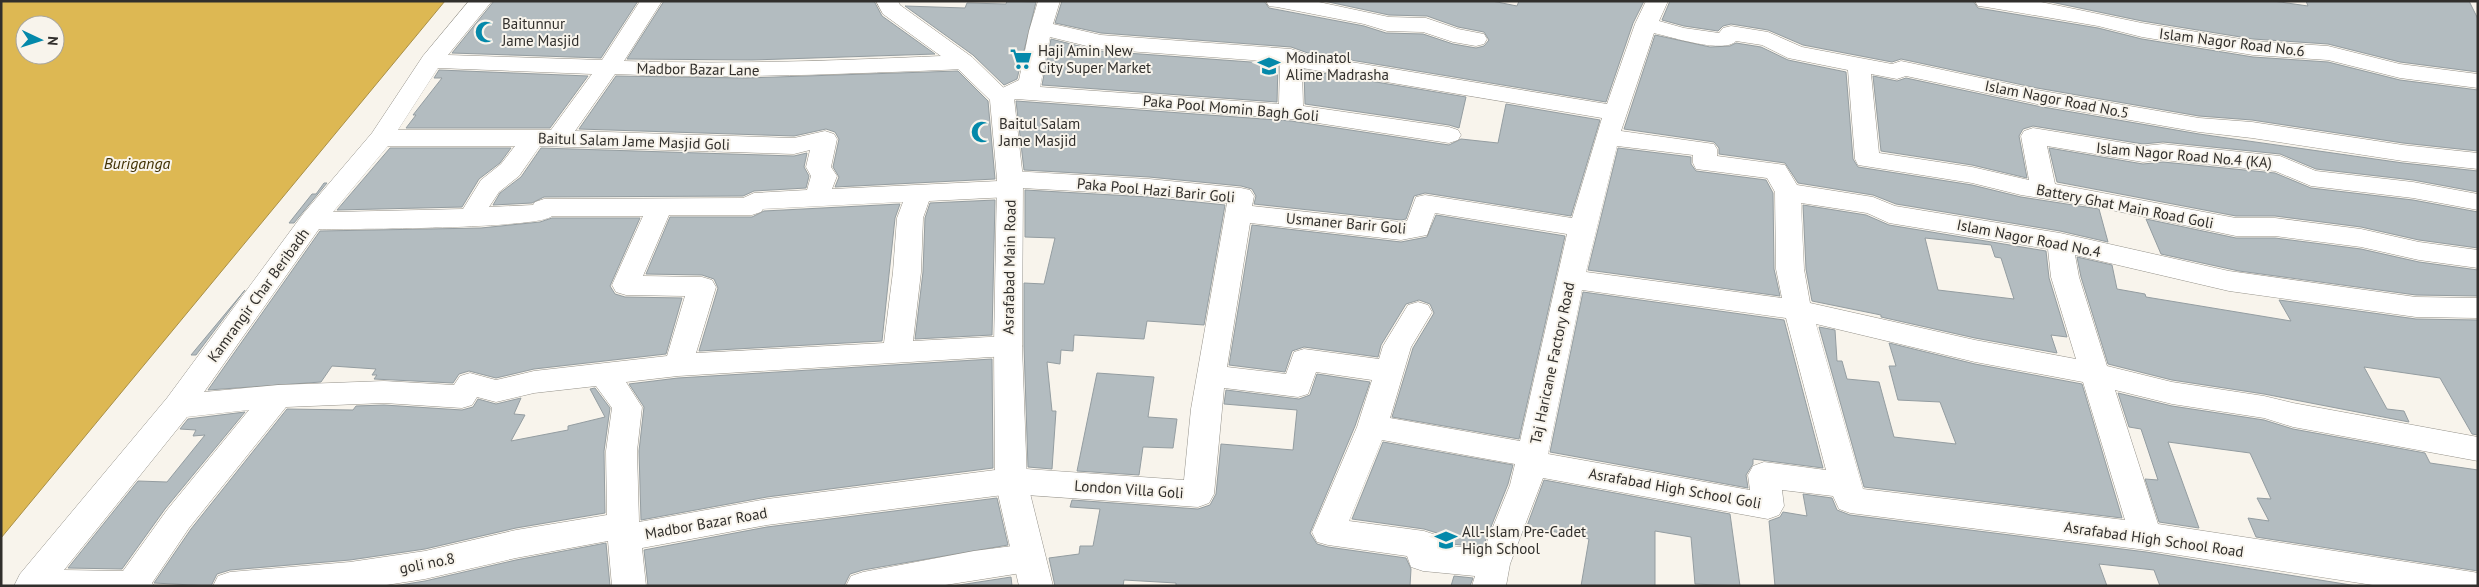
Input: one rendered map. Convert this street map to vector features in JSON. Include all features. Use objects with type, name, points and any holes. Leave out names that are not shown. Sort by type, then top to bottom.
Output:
[{"type":"street","name":"Kamrangir Char Beribadh","points":[[32,585],[178,406],[312,220],[381,138],[431,62],[481,1]]},
{"type":"street","points":[[470,218],[490,186],[546,138],[609,67],[651,1]]},
{"type":"street","points":[[887,1],[891,9],[1007,95],[1030,84],[1042,18],[1049,1]]},
{"type":"street","points":[[1277,1],[1369,18],[1387,24],[1426,25],[1453,35],[1476,39]]},
{"type":"street","name":"Taj Haricane Factory Road","points":[[1491,575],[1526,485],[1582,228],[1612,125],[1646,24],[1657,1]]},
{"type":"street","name":"Islam Nagor Road No.6","points":[[1986,1],[2034,7],[2052,14],[2098,19],[2142,30],[2253,48],[2328,53],[2400,71],[2478,81]]},
{"type":"street","name":"Islam Nagor Road No.5","points":[[1646,24],[1706,39],[1725,40],[1731,33],[1768,39],[1796,53],[1896,72],[1902,68],[2038,97],[2199,126],[2252,130],[2394,152],[2478,161]]},
{"type":"street","points":[[1041,29],[1099,42],[1291,56],[1302,61],[1612,125],[1705,149],[1705,163],[1776,171],[1788,192],[1790,269],[1798,310],[1846,485]]},
{"type":"street","points":[[1291,56],[1291,112]]},
{"type":"street","name":"Madbor Bazar Lane","points":[[431,62],[709,71],[794,70],[964,62]]},
{"type":"street","points":[[1859,65],[1873,206]]},
{"type":"street","name":"Paka Pool Momin Bagh Goli","points":[[1007,95],[1291,112],[1449,134]]},
{"type":"street","name":"Asrafabad Main Road","points":[[1007,95],[1010,184],[1008,346],[1011,481],[1032,572]]},
{"type":"street","name":"Islam Nagor Road No.4 (KA)","points":[[2044,190],[2033,136],[2143,154],[2163,152],[2280,164],[2311,178],[2344,184],[2413,190],[2478,202]]},
{"type":"street","name":"Baitul Salam Jame Masjid Goli","points":[[381,138],[546,138],[794,146],[825,139],[818,167],[824,176],[817,197]]},
{"type":"street","name":"Battery Ghat Main Road Goli","points":[[1867,159],[1972,176],[2236,227],[2275,227],[2360,238],[2419,251],[2478,259]]},
{"type":"street","points":[[312,220],[369,222],[470,218],[541,213],[544,208],[752,206],[754,201],[919,192],[1010,184]]},
{"type":"street","name":"Paka Pool Hazi Barir Goli","points":[[1010,184],[1149,187],[1241,196],[1211,376]]},
{"type":"street","points":[[897,353],[907,272],[910,218],[919,192]]},
{"type":"street","name":"Islam Nagor Road No.4","points":[[1788,192],[1873,206],[1889,214],[1930,222],[1967,225],[2060,242],[2229,281],[2416,307],[2457,306],[2478,308]]},
{"type":"street","name":"Usmaner Barir Goli","points":[[1238,213],[1401,231],[1418,229],[1425,203],[1582,228]]},
{"type":"street","points":[[659,208],[626,284],[702,287],[678,364]]},
{"type":"street","points":[[2060,242],[2066,277],[2146,536]]},
{"type":"street","points":[[1570,279],[1798,310],[1975,351],[2097,374],[2172,393],[2264,407],[2294,415],[2478,449]]},
{"type":"street","points":[[1418,312],[1397,346],[1372,427],[1328,532],[1424,545],[1423,557],[1491,575]]},
{"type":"street","points":[[178,406],[278,396],[384,392],[462,396],[470,384],[496,391],[534,382],[678,364],[1008,346]]},
{"type":"street","points":[[1211,376],[1298,386],[1304,360],[1389,371]]},
{"type":"street","points":[[604,374],[628,407],[623,430],[624,531],[628,586]]},
{"type":"street","name":"London Villa Goli","points":[[1011,481],[1198,494],[1211,376]]},
{"type":"street","points":[[132,586],[178,519],[278,396]]},
{"type":"street","points":[[1372,427],[1532,459]]},
{"type":"street","name":"Asrafabad High School Goli","points":[[1532,459],[1768,506],[1764,475],[1846,485]]},
{"type":"street","name":"Madbor Bazar Road","points":[[624,531],[1011,481]]},
{"type":"street","name":"Asrafabad High School Road","points":[[1846,485],[1850,500],[2146,536],[2473,586]]},
{"type":"street","name":"goli no.8","points":[[230,586],[350,576],[416,566],[516,544],[624,531]]},
{"type":"street","points":[[862,586],[975,575],[1032,572]]},
{"type":"street","points":[[32,585],[137,586]]},
{"type":"water","name":"Buriganga","points":[[1,1],[445,1],[1,538]]},
{"type":"building","points":[[494,1],[638,1],[601,58],[452,53]]},
{"type":"building","points":[[664,1],[874,1],[882,16],[935,54],[752,60],[627,59]]},
{"type":"building","points":[[1007,1],[1036,2],[1017,79],[1004,85],[973,55],[905,6],[965,8],[967,3],[1006,4]]},
{"type":"building","points":[[1062,1],[1264,1],[1269,8],[1364,26],[1386,33],[1423,34],[1453,44],[1476,48],[1484,46],[1489,40],[1484,32],[1458,27],[1427,16],[1389,15],[1324,1],[1492,1],[1517,6],[1519,1],[1644,1],[1633,23],[1606,102],[1308,53],[1291,47],[1101,33],[1055,23]]},
{"type":"building","points":[[1670,1],[1973,1],[1978,8],[2098,28],[2142,39],[2253,57],[2328,62],[2400,80],[2478,90],[2478,151],[2403,143],[2252,120],[2199,116],[2037,88],[1901,59],[1892,62],[1803,45],[1768,30],[1731,24],[1723,26],[1718,31],[1684,26],[1662,20]]},
{"type":"building","points":[[2046,1],[2273,1],[2308,6],[2306,1],[2469,1],[2478,19],[2478,72],[2400,62],[2328,44],[2253,39],[2142,21]]},
{"type":"building","points":[[1655,35],[1710,47],[1730,46],[1736,43],[1761,47],[1788,60],[1846,72],[1853,159],[1858,167],[1972,185],[2021,197],[2099,209],[2108,242],[2060,231],[1896,204],[1873,195],[1798,183],[1785,163],[1719,154],[1719,148],[1714,142],[1624,129]]},
{"type":"building","points":[[1051,39],[1099,51],[1278,64],[1277,102],[1042,85]]},
{"type":"building","points":[[439,70],[588,76],[550,128],[406,128],[416,115],[413,115],[442,78],[434,78]]},
{"type":"building","points":[[1304,70],[1466,97],[1459,128],[1305,104]]},
{"type":"building","points":[[958,71],[988,101],[995,179],[835,187],[839,177],[833,167],[839,139],[835,132],[826,129],[794,136],[579,129],[616,76],[746,78]]},
{"type":"building","points":[[1873,76],[1897,81],[1906,78],[2037,106],[2199,134],[2403,163],[2478,171],[2478,192],[2413,180],[2316,169],[2280,154],[2163,142],[2143,144],[2033,126],[2023,129],[2019,136],[2027,178],[1972,165],[1881,151]]},
{"type":"building","points":[[1016,101],[1291,121],[1449,145],[1461,139],[1498,143],[1506,104],[1600,120],[1571,216],[1425,193],[1414,196],[1406,219],[1401,220],[1254,204],[1256,196],[1252,189],[1241,186],[1149,177],[1024,170]]},
{"type":"building","points":[[390,148],[511,148],[500,163],[479,179],[462,207],[337,210]]},
{"type":"building","points":[[541,148],[794,156],[807,153],[804,167],[809,176],[806,188],[754,191],[743,196],[544,197],[532,203],[493,205],[500,193],[521,177]]},
{"type":"building","points":[[1618,148],[1691,157],[1691,164],[1696,171],[1766,180],[1773,193],[1774,269],[1780,296],[1588,270]]},
{"type":"building","points":[[2049,148],[2143,164],[2163,162],[2275,173],[2311,188],[2413,200],[2478,212],[2478,248],[2419,240],[2361,227],[2275,216],[2236,216],[2057,182]]},
{"type":"building","points":[[324,183],[327,183],[294,223],[289,223],[312,194],[316,194]]},
{"type":"building","points":[[1025,190],[1149,197],[1225,205],[1204,325],[1147,321],[1144,339],[1074,335],[1073,351],[1061,350],[1060,364],[1047,362],[1052,411],[1056,411],[1052,469],[1028,467],[1024,283],[1044,284],[1055,238],[1025,237]]},
{"type":"building","points":[[995,200],[992,335],[915,339],[923,272],[925,218],[930,203]]},
{"type":"building","points":[[900,204],[895,218],[882,341],[699,351],[718,288],[714,279],[702,275],[646,274],[670,217],[752,217],[764,211]]},
{"type":"building","points":[[1803,205],[1866,215],[1889,225],[2046,251],[2049,278],[2067,337],[2051,335],[2057,353],[1975,338],[1881,317],[1881,315],[1812,301],[1806,269]],"holes":[[[1925,238],[1991,245],[1995,257],[2001,258],[2014,299],[1938,290]]]},
{"type":"building","points":[[1436,215],[1565,236],[1519,439],[1392,417],[1413,348],[1434,313],[1430,304],[1419,300],[1406,304],[1381,345],[1378,357],[1304,347],[1292,351],[1285,372],[1229,365],[1252,225],[1401,242],[1427,237]]},
{"type":"building","points":[[552,218],[640,218],[610,286],[615,294],[625,297],[682,298],[666,354],[534,369],[496,378],[469,371],[459,374],[453,383],[374,379],[377,375],[372,375],[376,369],[332,366],[321,382],[208,390],[320,231],[481,228],[540,222]]},
{"type":"building","points":[[2146,219],[2236,238],[2275,238],[2361,249],[2419,262],[2478,270],[2478,296],[2416,295],[2239,271],[2161,254]]},
{"type":"building","points":[[2077,257],[2112,265],[2117,289],[2145,294],[2146,297],[2291,321],[2279,300],[2416,319],[2478,320],[2478,435],[2472,434],[2440,378],[2364,367],[2387,409],[2404,411],[2409,422],[2264,394],[2172,380],[2108,364],[2081,277]]},
{"type":"building","points":[[245,290],[196,355],[191,355]]},
{"type":"building","points":[[1583,292],[1784,320],[1823,468],[1753,459],[1753,464],[1746,475],[1748,488],[1550,452]]},
{"type":"building","points":[[1819,327],[1835,330],[1837,361],[1842,361],[1847,379],[1879,382],[1894,437],[1956,444],[1940,402],[1898,400],[1889,366],[1896,366],[1889,343],[1975,364],[2082,384],[2122,518],[1864,487]]},
{"type":"building","points":[[992,359],[993,468],[767,497],[641,520],[639,451],[644,407],[629,384],[678,378]]},
{"type":"building","points":[[1097,373],[1154,377],[1148,417],[1177,419],[1173,448],[1143,447],[1139,475],[1077,471]]},
{"type":"building","points":[[1317,374],[1370,382],[1355,426],[1310,533],[1317,544],[1328,547],[1406,558],[1411,569],[1410,586],[1176,586],[1176,583],[1124,580],[1123,586],[1055,586],[1049,558],[1079,554],[1080,546],[1093,546],[1100,509],[1070,507],[1072,500],[1198,509],[1210,505],[1216,494],[1221,444],[1293,450],[1297,410],[1224,404],[1226,390],[1299,399],[1310,395]]},
{"type":"building","points":[[595,388],[610,408],[604,451],[605,513],[516,528],[425,549],[350,560],[230,570],[217,574],[211,586],[154,583],[191,529],[287,409],[353,410],[356,406],[384,405],[462,410],[473,407],[478,399],[496,404],[521,398],[514,414],[525,415],[511,441],[568,430],[568,426],[605,417],[590,389]]},
{"type":"building","points":[[2118,393],[2172,406],[2264,420],[2293,429],[2425,453],[2430,463],[2478,470],[2478,571],[2256,537],[2248,518],[2269,521],[2257,498],[2271,499],[2250,453],[2168,442],[2199,528],[2159,522],[2145,479],[2158,480],[2141,429],[2129,427]]},
{"type":"building","points":[[245,412],[165,509],[122,569],[68,568],[138,481],[167,482],[205,435],[193,436],[196,430],[180,429],[188,419]]},
{"type":"building","points":[[1383,442],[1513,465],[1508,484],[1483,547],[1441,543],[1437,533],[1424,529],[1352,519]]},
{"type":"building","points":[[1544,480],[1730,514],[1740,586],[1695,584],[1691,537],[1655,531],[1655,586],[1581,586],[1589,539],[1527,526]]},
{"type":"building","points":[[1803,494],[1832,498],[1837,510],[1850,515],[2146,552],[2357,586],[2160,586],[2154,570],[2099,564],[2107,586],[1775,586],[1769,521],[1780,517],[1783,512],[1807,516]]},
{"type":"building","points":[[997,498],[1008,545],[863,570],[850,574],[844,586],[648,586],[644,550],[767,527]]},
{"type":"building","points":[[606,543],[610,586],[394,586],[425,581],[516,560]]},
{"type":"building","points":[[1454,576],[1473,578],[1470,586],[1451,586]]},
{"type":"building","points":[[1011,577],[1012,586],[953,586]]},
{"type":"place","name":"Baitunnur Jame Masjid","points":[[486,32]]},
{"type":"place","name":"Haji Amin New City Super Market","points":[[1021,59]]},
{"type":"place","name":"Modinatol Alime Madrasha","points":[[1269,66]]},
{"type":"place","name":"Baitul Salam Jame Masjid","points":[[982,132]]},
{"type":"place","name":"All-Islam Pre-Cadet High School","points":[[1446,540]]}]
